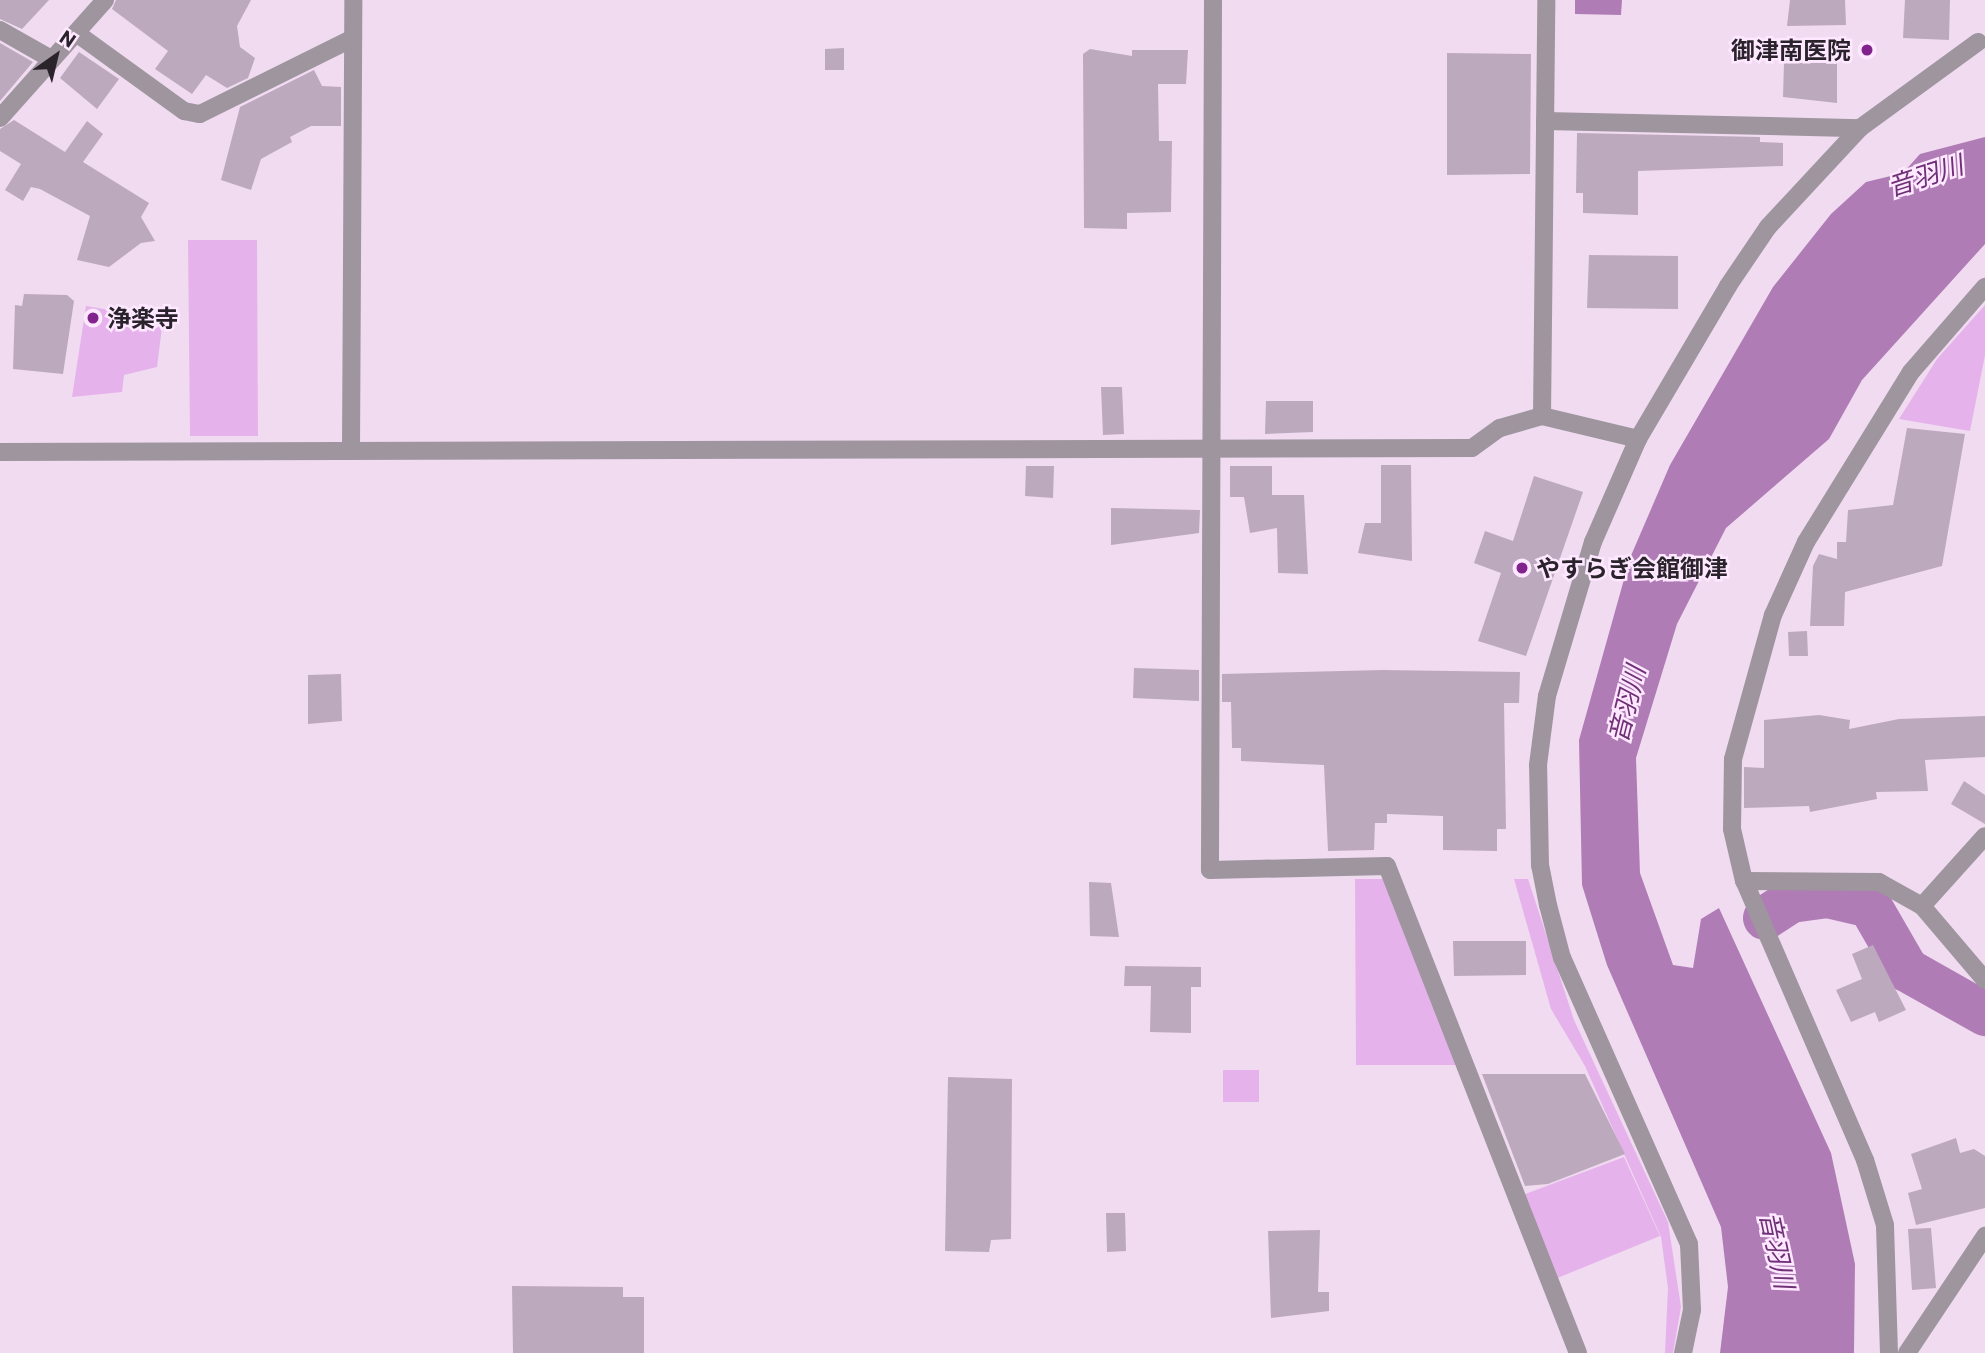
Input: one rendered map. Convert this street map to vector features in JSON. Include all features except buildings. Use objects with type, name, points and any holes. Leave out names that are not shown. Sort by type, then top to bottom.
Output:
[{"type":"street","points":[[0,118],[51,59],[79,35],[105,0]]},
{"type":"street","points":[[351,451],[353,0]]},
{"type":"street","points":[[1213,0],[1210,870],[1387,866],[1578,1353]]},
{"type":"street","points":[[1542,416],[1546,0]]},
{"type":"street","points":[[0,30],[51,59]]},
{"type":"street","points":[[79,35],[184,111],[200,114],[353,38]]},
{"type":"street","points":[[1683,1353],[1692,1310],[1689,1244],[1563,958],[1540,865],[1538,765],[1547,696],[1593,542],[1638,439],[1768,227],[1860,128],[1978,42]]},
{"type":"street","points":[[1545,121],[1860,128]]},
{"type":"street","points":[[1889,1353],[1885,1225],[1868,1170],[1744,881],[1732,829],[1733,759],[1773,615],[1829,501],[1889,405],[1953,317],[1985,288]]},
{"type":"street","points":[[0,452],[1212,451],[1472,448],[1500,428],[1542,416],[1638,439]]},
{"type":"street","points":[[1922,906],[1985,836]]},
{"type":"street","points":[[1744,881],[1846,877],[1879,882],[1922,906],[1985,980]]},
{"type":"street","points":[[1907,1353],[1985,1236]]},
{"type":"shaded area","points":[[188,240],[257,240],[258,436],[190,436]]},
{"type":"shaded area","points":[[1985,305],[1985,355],[1970,431],[1899,419],[1937,359]]},
{"type":"shaded area","points":[[86,306],[163,319],[157,367],[124,375],[122,392],[72,397]]},
{"type":"shaded area","points":[[1355,879],[1383,879],[1456,1065],[1356,1065]]},
{"type":"shaded area","points":[[1514,879],[1528,879],[1574,1020],[1668,1222],[1681,1307],[1673,1353],[1665,1353],[1668,1288],[1661,1237],[1585,1066],[1551,1009]]},
{"type":"shaded area","points":[[1223,1070],[1259,1070],[1259,1102],[1223,1102]]},
{"type":"shaded area","points":[[1624,1157],[1660,1236],[1555,1279],[1520,1196]]},
{"type":"water","points":[[1575,0],[1622,0],[1621,15],[1575,14]]},
{"type":"water","name":"音羽川","points":[[1985,137],[1985,244],[1862,380],[1829,439],[1726,528],[1677,624],[1636,758],[1640,873],[1673,965],[1693,968],[1701,919],[1719,908],[1831,1153],[1855,1264],[1854,1353],[1720,1353],[1728,1287],[1721,1227],[1607,965],[1582,885],[1579,740],[1630,558],[1670,465],[1773,287],[1831,214],[1866,182],[1903,173],[1920,154]]},
{"type":"waterway","points":[[1765,918],[1791,901],[1828,896],[1870,906],[1907,970],[1985,1014]]},
{"type":"place","name":"御津南医院","points":[[1867,50]]},
{"type":"place","name":"浄楽寺","points":[[93,318]]},
{"type":"place","name":"やすらぎ会館御津","points":[[1522,568]]}]
